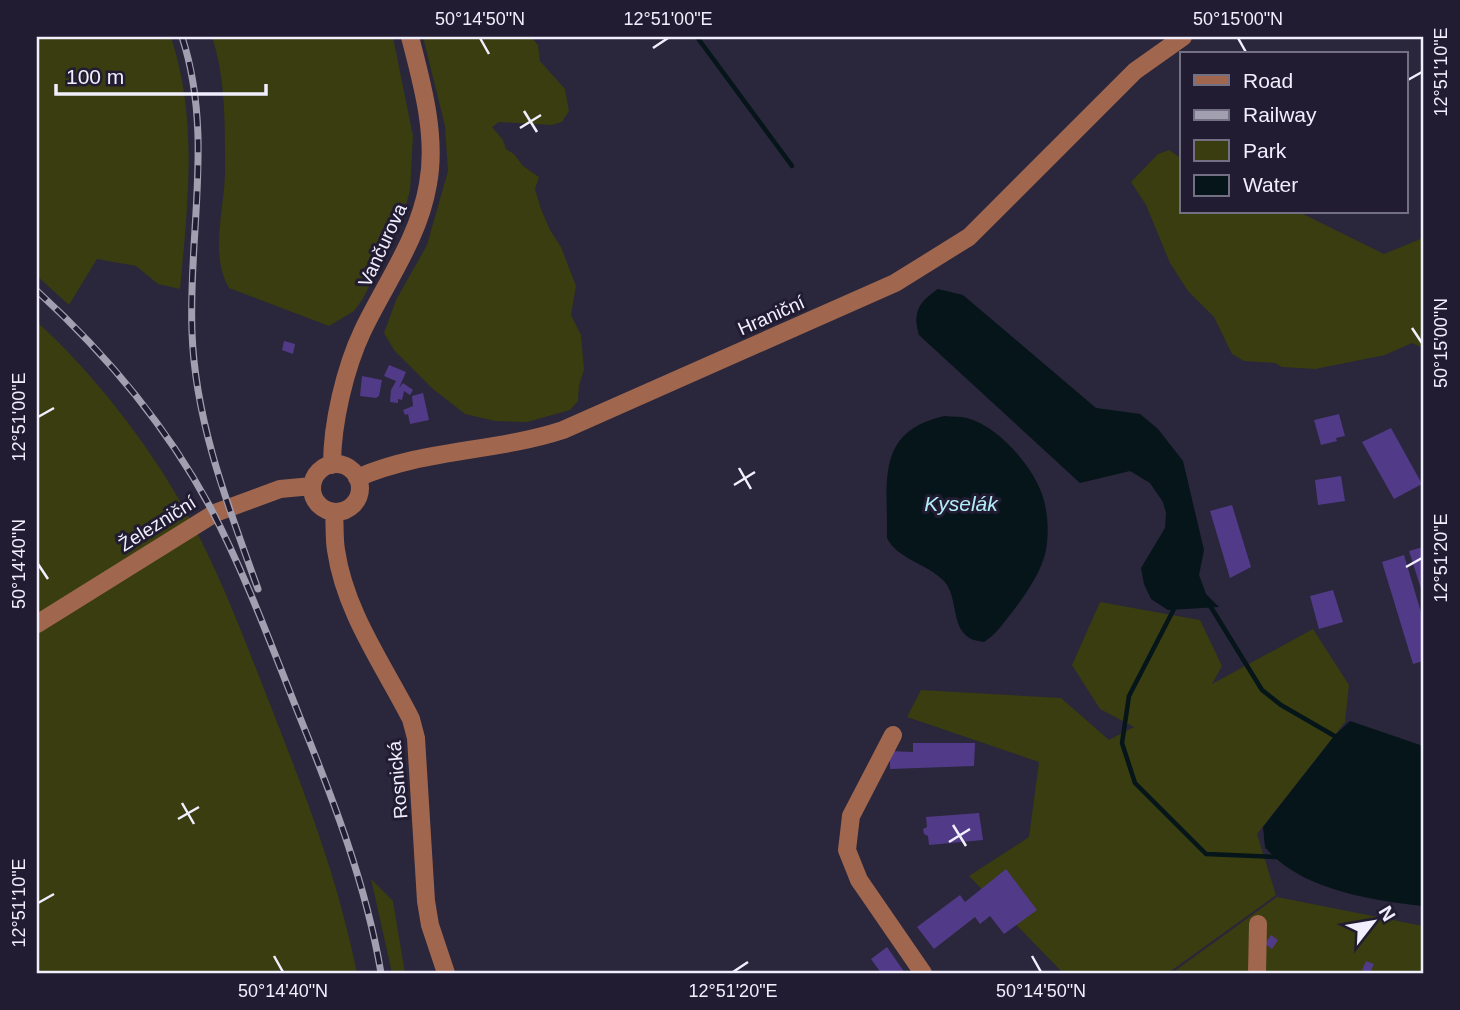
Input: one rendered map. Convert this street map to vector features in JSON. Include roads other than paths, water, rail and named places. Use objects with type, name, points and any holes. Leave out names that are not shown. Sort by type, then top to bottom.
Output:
[{"type":"street","name":"Vančurova","points":[[332,465],[332,446],[351,359],[363,330],[412,237],[429,183],[430,142],[410,37]]},
{"type":"street","name":"Hraniční","points":[[357,478],[407,461],[513,443],[564,430],[895,283],[969,237],[1135,71],[1183,37]]},
{"type":"street","points":[[332,465],[344,466],[357,478],[359,490],[356,502],[347,510],[334,512],[317,504],[312,486],[321,470],[332,465]]},
{"type":"street","name":"Železniční","points":[[37,624],[215,513],[279,489],[312,486]]},
{"type":"street","name":"Rosnická","points":[[334,512],[341,577],[352,609],[411,719],[416,738],[426,901],[433,939],[446,973]]},
{"type":"street","points":[[893,735],[851,816],[847,850],[859,880],[923,973]]},
{"type":"street","points":[[1257,973],[1258,924]]},
{"type":"water","points":[[938,289],[963,295],[1096,408],[1140,414],[1158,429],[1183,461],[1204,550],[1199,575],[1206,594],[1219,607],[1168,610],[1151,599],[1141,568],[1165,528],[1166,513],[1163,502],[1150,483],[1130,471],[1080,483],[919,335],[916,320],[919,308],[926,298]]},
{"type":"water","name":"Kyselák","points":[[945,416],[964,417],[979,422],[1002,438],[1023,460],[1031,473],[1043,497],[1046,510],[1047,543],[1037,574],[1003,624],[984,642],[971,639],[963,632],[944,581],[898,551],[887,538],[887,478],[896,446],[907,433],[922,423]]},
{"type":"water","points":[[1350,721],[1423,746],[1423,906],[1382,901],[1316,883],[1279,861],[1265,847],[1263,827],[1335,735]]},
{"type":"waterway","points":[[697,37],[792,166]]},
{"type":"waterway","points":[[1209,604],[1262,690],[1281,705],[1338,738]]},
{"type":"waterway","points":[[1176,605],[1129,696],[1122,743],[1135,783],[1206,854],[1275,857]]},
{"type":"railway","points":[[182,37],[191,74],[198,147],[192,295],[194,365],[215,463],[258,589]]},
{"type":"railway","points":[[37,291],[86,339],[132,391],[173,446],[209,505],[257,609],[336,810],[367,907],[381,973]]}]
